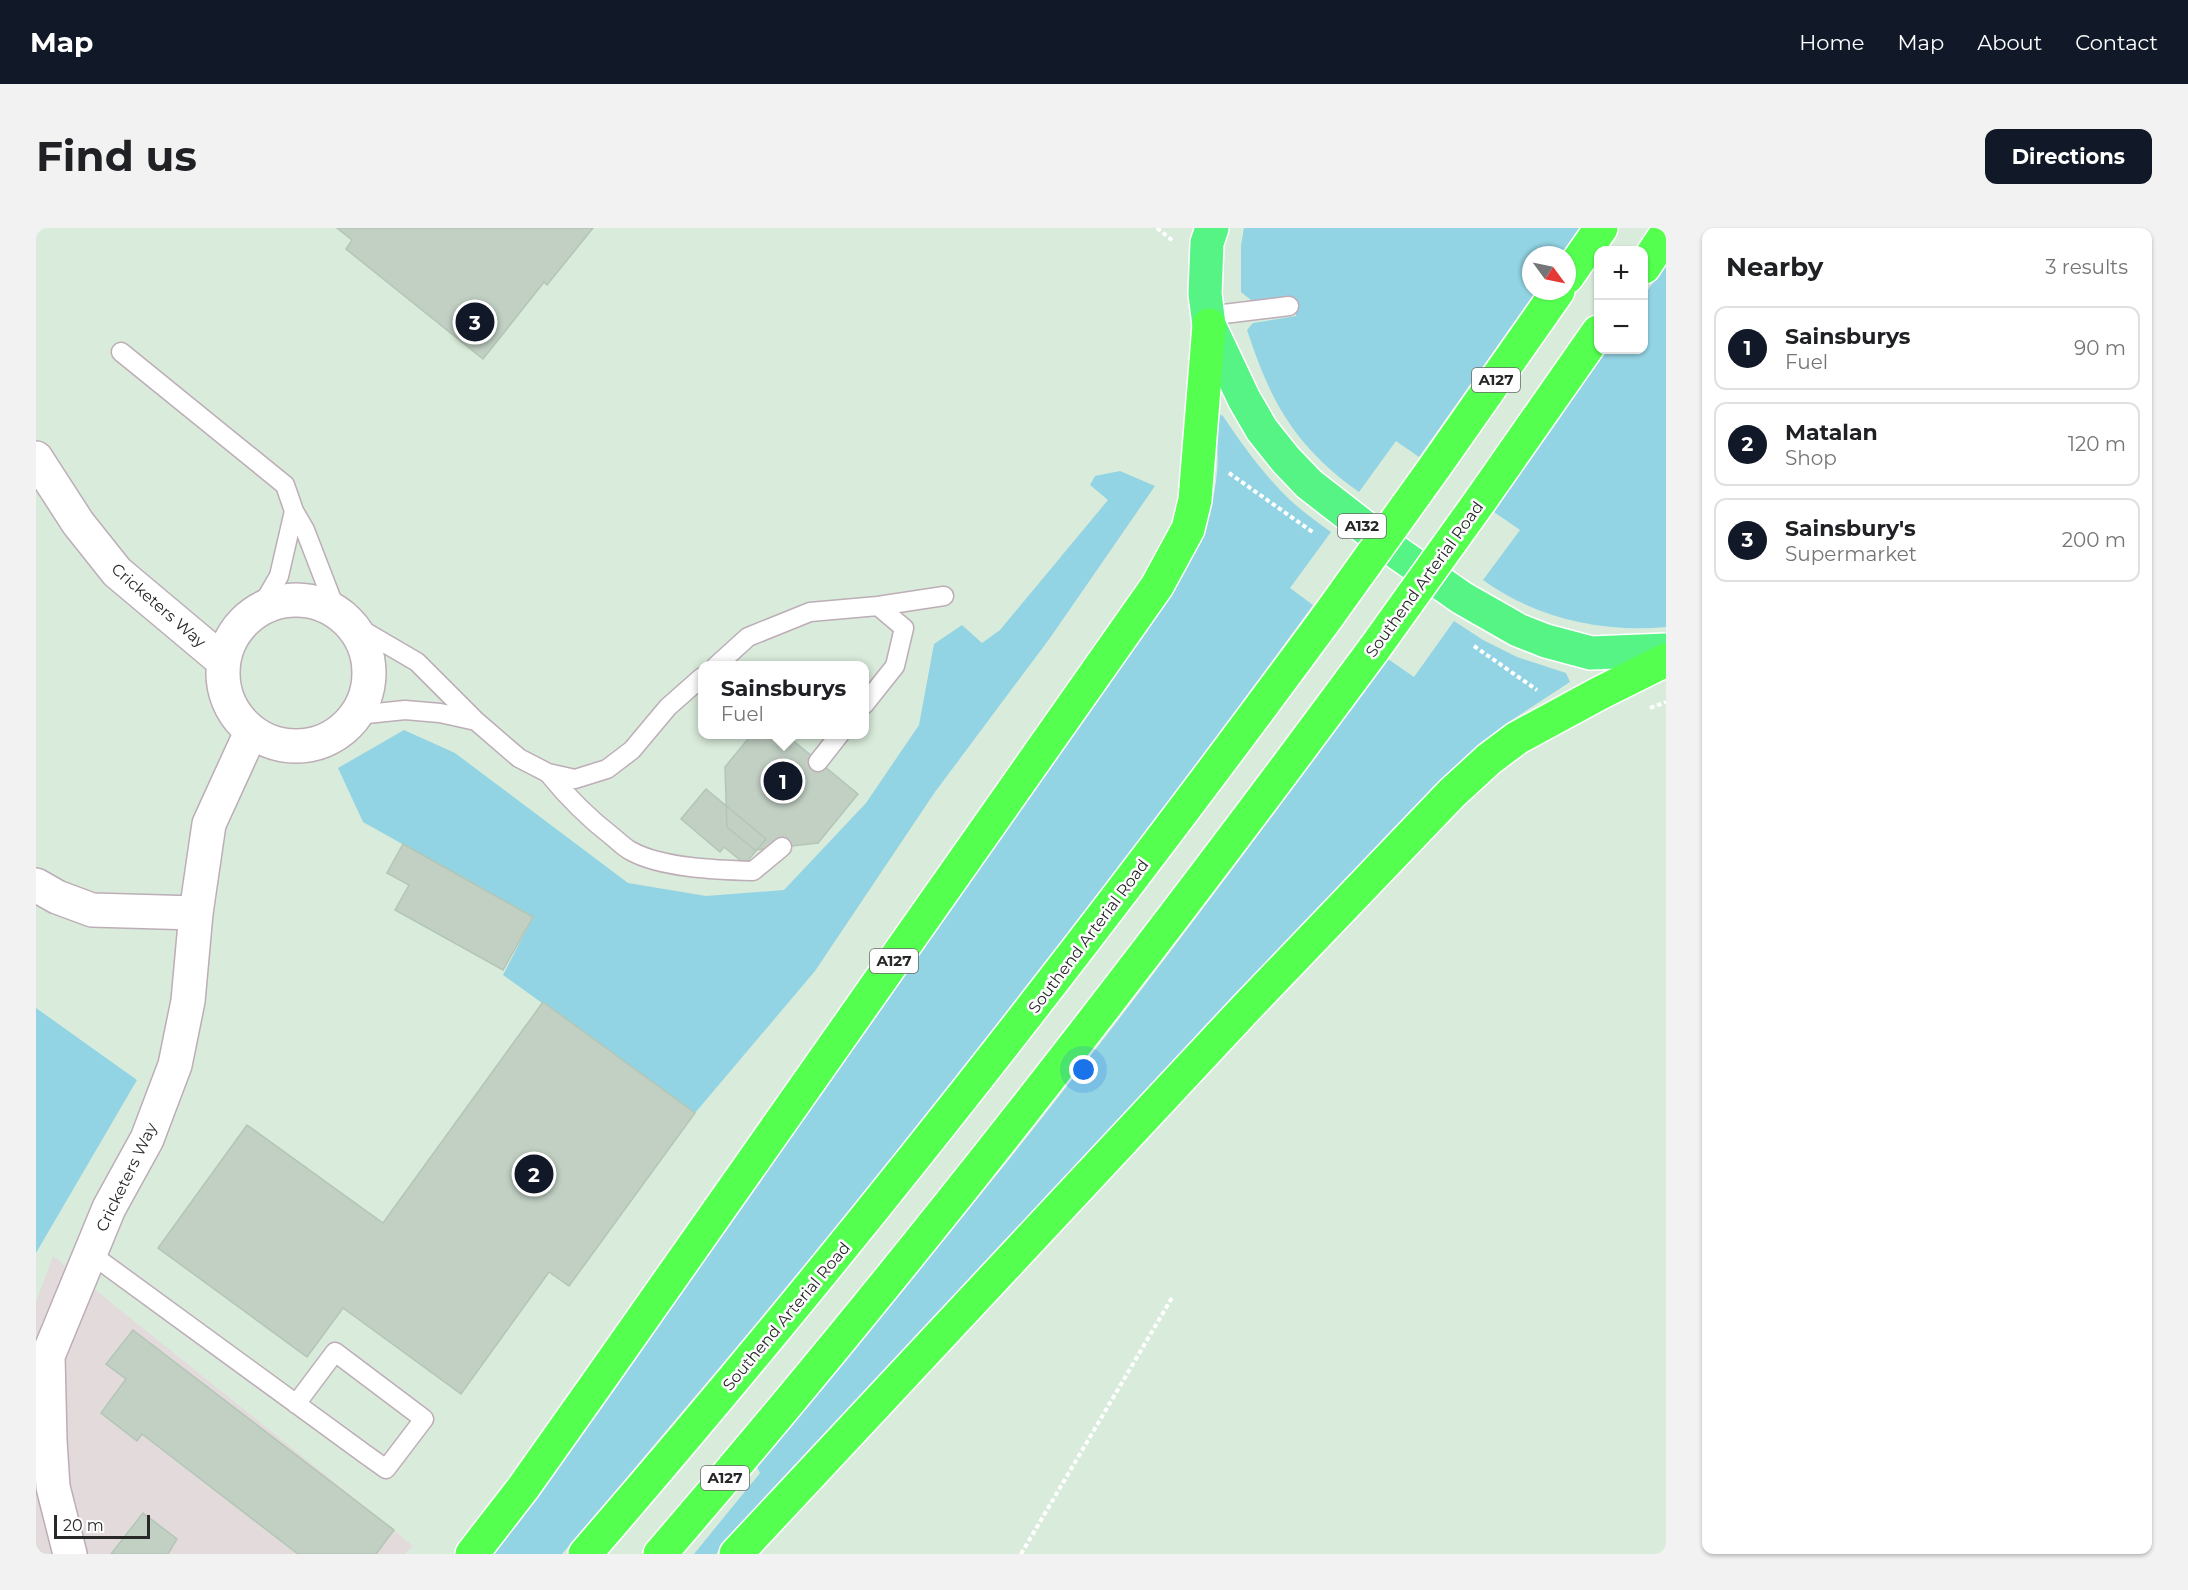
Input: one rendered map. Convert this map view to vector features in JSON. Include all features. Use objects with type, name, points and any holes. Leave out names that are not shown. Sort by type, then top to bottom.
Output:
[{"type":"highway","points":[[1576,264],[1600,228]]},
{"type":"highway","points":[[1648,261],[1666,234]]},
{"type":"highway","name":"Southend Arterial Road","points":[[585,1554],[820,1276],[934,1135],[1193,799],[1328,616],[1552,300]]},
{"type":"highway","name":"A127","points":[[472,1554],[523,1488],[605,1372],[1150,595],[1174,557],[1188,529],[1196,500],[1208,321]]},
{"type":"highway","name":"Southend Arterial Road","points":[[660,1554],[786,1406],[987,1158],[1143,959],[1374,649],[1594,339]]},
{"type":"highway","points":[[736,1554],[1246,1007],[1452,793],[1489,759],[1518,738],[1666,660]]},
{"type":"main road","name":"A132","points":[[1208,233],[1205,294],[1208,321],[1244,399],[1262,430],[1309,484],[1417,566],[1494,617],[1518,630],[1546,641],[1592,653],[1666,650]]},
{"type":"street","name":"Cricketers Way","points":[[36,458],[78,523],[117,572],[223,661]]},
{"type":"street","points":[[291,598],[327,605],[345,618],[365,645],[370,675],[357,715],[333,737],[303,747],[276,744],[252,732],[233,712],[225,693],[223,661],[236,630],[261,607],[291,598]]},
{"type":"street","name":"Cricketers Way","points":[[70,1554],[53,1487],[42,1353],[91,1254],[110,1208],[147,1139],[175,1065],[188,1001],[196,914],[209,824],[252,732]]},
{"type":"street","points":[[36,885],[57,897],[92,910],[196,914]]},
{"type":"lane","points":[[1208,321],[1289,306]]},
{"type":"lane","points":[[121,352],[285,485],[294,511],[345,618],[417,662],[476,721],[519,758],[548,773],[575,779],[607,769],[632,750],[668,707],[698,681]]},
{"type":"lane","points":[[261,607],[279,576],[294,511]]},
{"type":"lane","points":[[722,661],[748,637],[810,612],[878,606],[944,596]]},
{"type":"lane","points":[[869,699],[895,666],[904,628],[878,606]]},
{"type":"lane","points":[[357,715],[405,710],[440,713],[476,721]]},
{"type":"lane","points":[[818,762],[837,739]]},
{"type":"lane","points":[[548,773],[571,802],[607,832],[631,851],[656,860],[717,870],[753,871],[782,847]]},
{"type":"lane","points":[[91,1254],[296,1404],[386,1469],[423,1419],[335,1352],[296,1404]]},
{"type":"path","points":[[1157,228],[1173,241]]},
{"type":"path","points":[[1021,1554],[1173,1296]]},
{"type":"shaded area","points":[[1244,228],[1579,228],[1567,246],[1522,246],[1522,300],[1530,300],[1419,457],[1396,441],[1359,492],[1318,458],[1288,421],[1276,401],[1247,330],[1253,323],[1296,316],[1294,297],[1252,301],[1241,292],[1241,245]]},
{"type":"shaded area","points":[[1666,263],[1666,627],[1618,628],[1570,620],[1547,613],[1503,593],[1483,580],[1520,530],[1494,512],[1603,354],[1648,354],[1648,290]]},
{"type":"shaded area","points":[[1219,414],[1223,416],[1271,481],[1300,509],[1331,532],[1290,588],[1313,605],[1119,867],[920,1124],[562,1554],[493,1554],[612,1391],[1181,578],[1200,540],[1213,500],[1218,466],[1216,420]]},
{"type":"shaded area","points":[[1120,471],[1155,486],[1050,638],[935,792],[815,971],[695,1113],[503,975],[533,917],[363,822],[338,768],[404,730],[455,753],[628,883],[706,896],[784,890],[866,803],[919,725],[934,644],[962,625],[982,643],[1000,630],[1108,500],[1090,485],[1095,476]]},
{"type":"shaded area","points":[[1454,621],[1483,640],[1517,657],[1566,673],[1570,682],[1507,723],[1438,782],[716,1554],[694,1554],[760,1473],[757,1467],[958,1223],[1089,1058],[1388,659],[1414,677]]},
{"type":"shaded area","points":[[36,1008],[137,1080],[36,1253]]},
{"type":"shaded area","points":[[53,1256],[413,1546],[405,1554],[36,1554],[36,1302]]},
{"type":"building","points":[[337,228],[593,228],[547,285],[544,282],[483,359],[346,249],[352,240]]},
{"type":"building","points":[[748,739],[791,739],[858,794],[818,843],[755,850],[727,827],[725,767]]},
{"type":"building","points":[[706,789],[766,839],[745,864],[724,847],[720,852],[681,819]]},
{"type":"building","points":[[403,844],[533,917],[503,970],[395,910],[409,885],[387,873]]},
{"type":"building","points":[[543,1002],[695,1113],[569,1286],[549,1272],[461,1394],[343,1308],[307,1357],[158,1248],[247,1125],[383,1223]]},
{"type":"building","points":[[133,1330],[394,1530],[376,1554],[298,1554],[142,1434],[137,1441],[101,1413],[126,1379],[106,1364]]},
{"type":"building","points":[[143,1513],[177,1539],[168,1554],[111,1554]]},
{"type":"place","name":"Sainsbury's","points":[[475,322]]},
{"type":"place","name":"Sainsburys","points":[[783,781]]},
{"type":"place","name":"Matalan","points":[[534,1174]]}]
